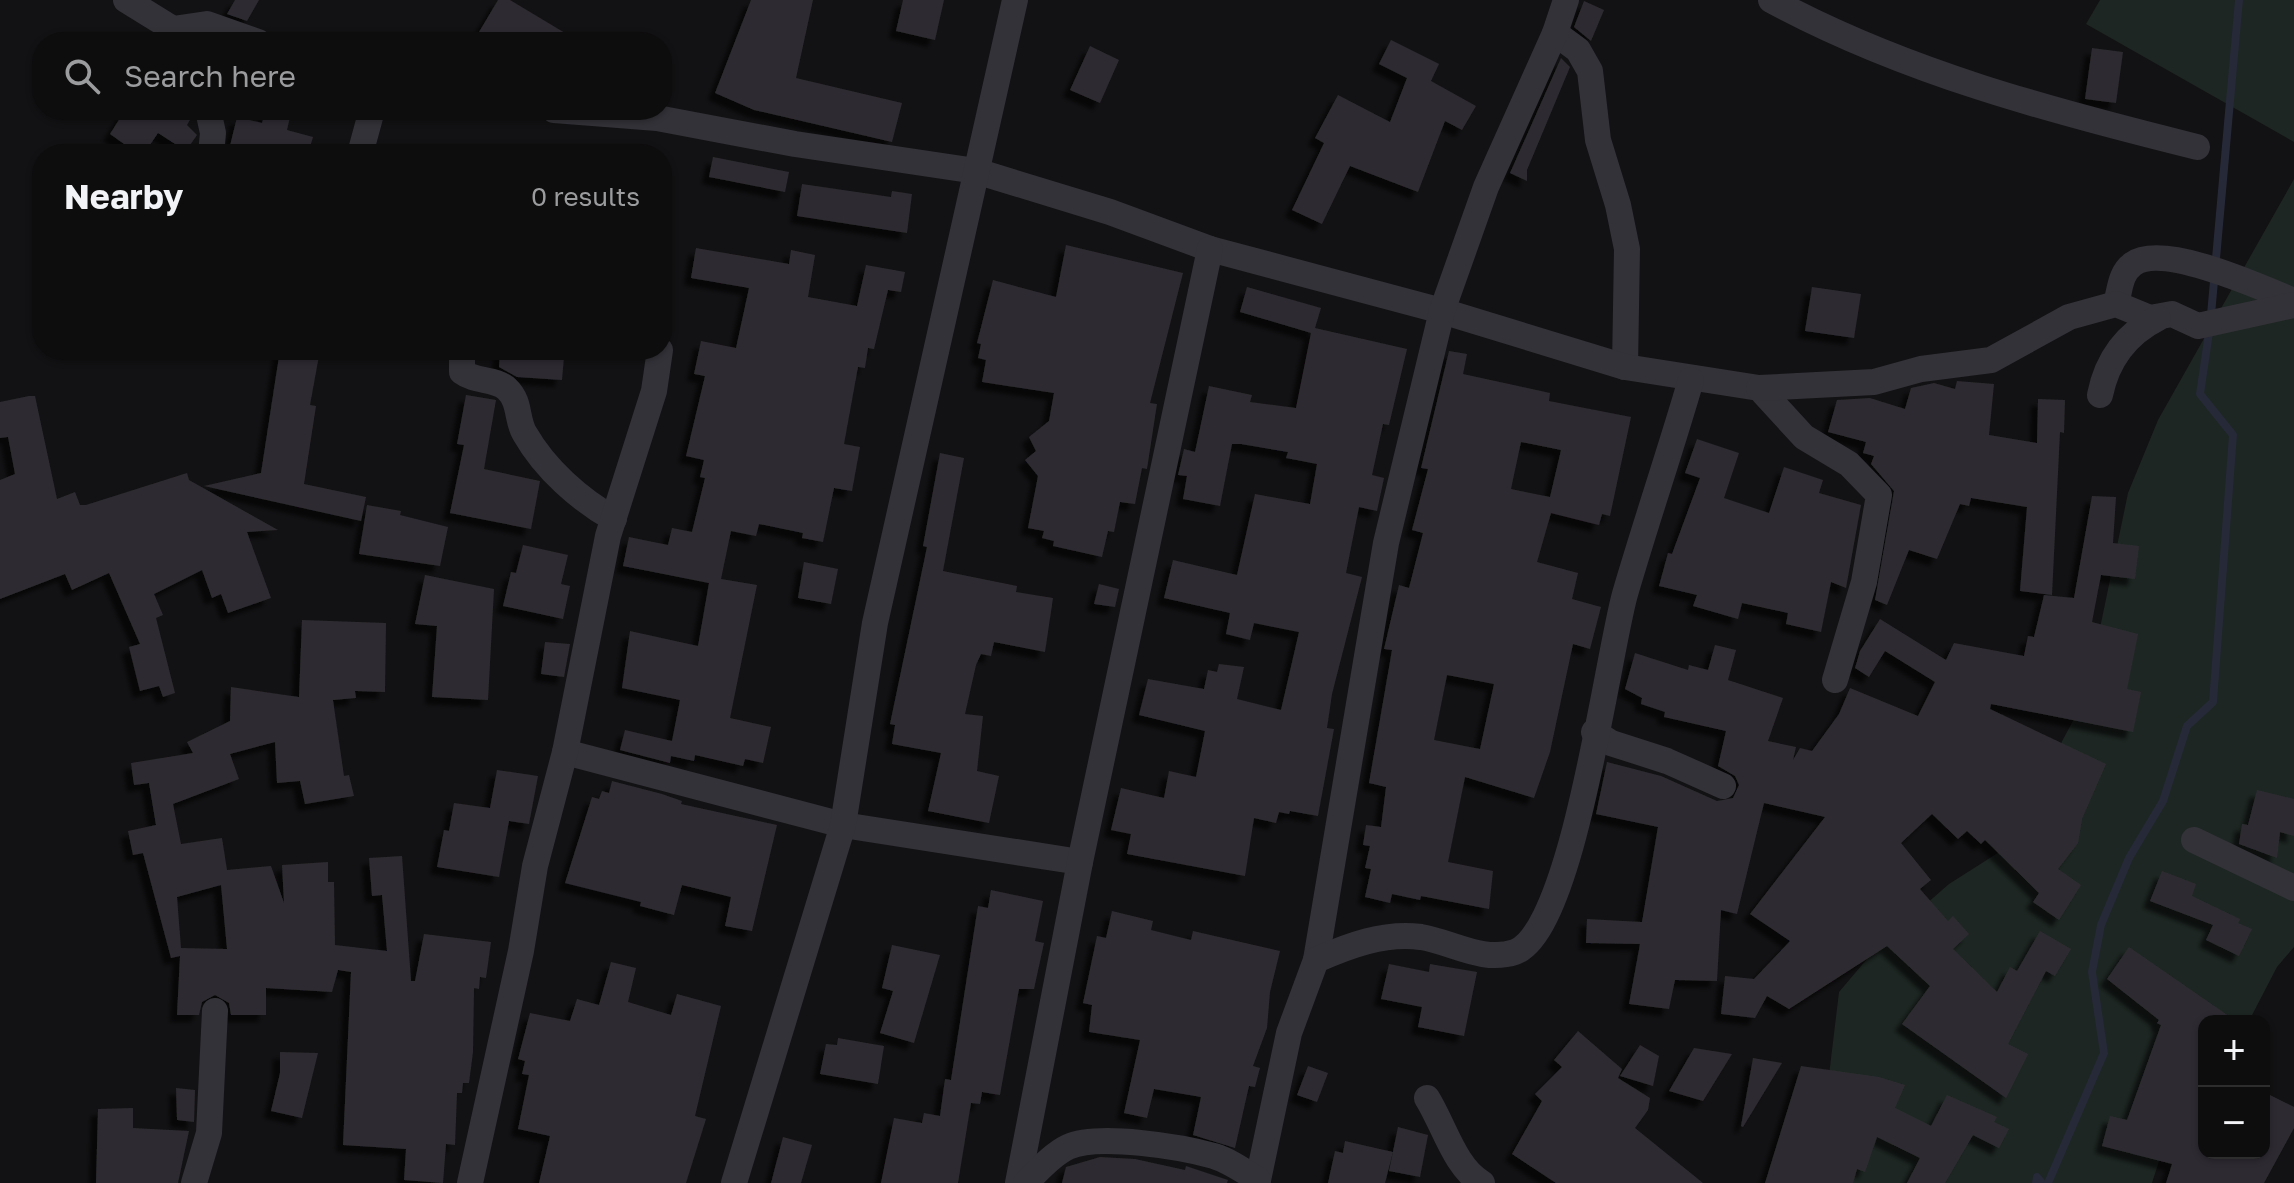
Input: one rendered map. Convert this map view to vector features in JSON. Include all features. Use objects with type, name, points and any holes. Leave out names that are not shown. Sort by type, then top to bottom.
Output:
[{"type":"street","points":[[126,0],[174,32]]},
{"type":"street","points":[[734,1183],[843,825],[875,623],[1015,0]]},
{"type":"street","points":[[1026,1183],[1068,1147],[1095,1141],[1173,1148],[1215,1157],[1258,1181],[1289,1033],[1316,960],[1386,543],[1442,311],[1486,187],[1555,33],[1566,0]]},
{"type":"street","points":[[1771,0],[1836,35],[2046,109],[2197,147]]},
{"type":"street","points":[[187,32],[207,24],[230,32]]},
{"type":"street","points":[[1555,33],[1578,50],[1590,71],[1598,140],[1618,205],[1627,249],[1625,367]]},
{"type":"street","points":[[210,120],[212,144]]},
{"type":"street","points":[[363,144],[369,120]]},
{"type":"street","points":[[668,120],[795,144],[976,171],[1110,212],[1210,249],[1442,311],[1625,367],[1691,380],[1759,388],[1874,382],[1921,369],[1991,360],[2069,317],[2116,304],[2158,318]]},
{"type":"street","points":[[1018,1183],[1080,862],[1210,249]]},
{"type":"street","points":[[2116,304],[2124,274],[2134,263],[2145,259],[2182,261],[2215,268],[2294,303]]},
{"type":"street","points":[[2100,395],[2103,379],[2124,342],[2138,328],[2158,318],[2172,314],[2198,326],[2210,326],[2294,303]]},
{"type":"street","points":[[462,360],[462,372],[505,386],[518,407],[525,435],[588,505],[614,519]]},
{"type":"street","points":[[470,1183],[521,951],[535,866],[565,752],[589,621],[614,519],[654,391],[659,360]]},
{"type":"street","points":[[1316,960],[1362,941],[1419,937],[1493,956],[1518,951],[1541,928],[1570,854],[1625,597],[1691,380]]},
{"type":"street","points":[[1759,388],[1804,437],[1849,464],[1879,495],[1864,582],[1835,680]]},
{"type":"street","points":[[1594,732],[1611,743],[1667,761],[1723,786]]},
{"type":"street","points":[[565,752],[843,825],[1080,862]]},
{"type":"street","points":[[2194,840],[2294,888]]},
{"type":"street","points":[[194,1183],[209,1133],[215,1011]]},
{"type":"street","points":[[1427,1098],[1446,1129],[1463,1170],[1482,1183]]},
{"type":"shaded area","points":[[2100,0],[2294,0],[2294,142],[2086,24]]},
{"type":"shaded area","points":[[2294,179],[2294,947],[2277,967],[2252,1015],[2198,1015],[2198,1040],[2152,1183],[1816,1183],[1839,992],[1878,946],[1949,884],[2004,849],[2074,719],[2089,681],[2128,493],[2158,420]]},
{"type":"building","points":[[235,0],[259,0],[247,21],[227,14]]},
{"type":"building","points":[[498,0],[510,0],[563,32],[479,32]]},
{"type":"building","points":[[751,0],[813,0],[796,78],[902,103],[892,142],[754,110],[715,93]]},
{"type":"building","points":[[903,0],[944,0],[935,40],[896,31]]},
{"type":"building","points":[[1584,1],[1604,10],[1591,41],[1574,27]]},
{"type":"building","points":[[1391,40],[1439,64],[1431,81],[1476,106],[1462,130],[1445,121],[1418,192],[1350,166],[1322,224],[1292,210],[1324,143],[1315,138],[1338,95],[1390,122],[1407,78],[1379,64]]},
{"type":"building","points":[[1090,46],[1119,60],[1100,103],[1070,90]]},
{"type":"building","points":[[2092,48],[2123,52],[2116,103],[2085,99]]},
{"type":"building","points":[[1561,58],[1570,67],[1527,170],[1527,181],[1510,173]]},
{"type":"building","points":[[119,120],[190,120],[187,125],[197,135],[191,144],[175,144],[158,133],[151,144],[124,144],[110,134]]},
{"type":"building","points":[[236,120],[262,123],[263,120],[289,120],[287,130],[313,137],[311,144],[230,144]]},
{"type":"building","points":[[713,157],[789,172],[785,192],[709,177]]},
{"type":"building","points":[[802,184],[891,197],[892,191],[912,194],[907,233],[797,216]]},
{"type":"building","points":[[1066,245],[1183,273],[1150,403],[1157,404],[1147,469],[1142,468],[1135,504],[1120,502],[1114,532],[1108,531],[1102,557],[1053,546],[1054,541],[1042,538],[1044,531],[1028,528],[1038,476],[1025,460],[1036,451],[1029,437],[1049,421],[1054,393],[982,382],[986,360],[978,358],[981,344],[977,343],[993,280],[1056,297]]},
{"type":"building","points":[[696,248],[789,264],[791,250],[815,255],[808,297],[857,306],[866,265],[905,272],[901,292],[888,290],[874,349],[868,348],[865,368],[858,367],[844,444],[860,447],[852,491],[834,488],[823,542],[802,538],[803,533],[759,524],[756,536],[731,531],[721,579],[757,585],[730,718],[771,727],[763,763],[745,759],[743,766],[695,755],[694,761],[671,756],[670,763],[620,750],[625,730],[672,741],[680,700],[622,688],[630,631],[698,646],[709,583],[623,566],[629,537],[668,545],[672,528],[692,532],[705,478],[700,477],[704,460],[686,456],[705,376],[694,374],[701,341],[736,348],[749,288],[691,278]]},
{"type":"building","points":[[1247,287],[1321,308],[1315,328],[1407,349],[1389,425],[1383,424],[1372,475],[1384,478],[1377,511],[1359,507],[1346,573],[1362,577],[1332,694],[1327,728],[1334,729],[1318,816],[1290,811],[1289,814],[1279,812],[1276,823],[1254,818],[1245,876],[1127,854],[1131,834],[1111,830],[1121,788],[1164,798],[1169,771],[1196,777],[1205,731],[1139,715],[1148,679],[1204,689],[1208,670],[1217,672],[1219,664],[1244,667],[1237,699],[1281,710],[1299,632],[1254,623],[1250,640],[1226,634],[1230,613],[1164,598],[1173,560],[1237,575],[1255,494],[1310,504],[1317,464],[1286,458],[1288,452],[1241,444],[1232,444],[1220,506],[1183,499],[1187,476],[1178,475],[1184,449],[1195,452],[1209,386],[1252,395],[1250,402],[1296,408],[1311,333],[1240,312]]},
{"type":"building","points":[[1812,287],[1861,294],[1854,338],[1805,331]]},
{"type":"building","points":[[1449,351],[1467,354],[1463,374],[1550,393],[1549,401],[1631,417],[1610,516],[1602,514],[1599,525],[1551,513],[1537,562],[1578,573],[1572,599],[1601,607],[1590,649],[1573,644],[1550,752],[1534,798],[1465,777],[1448,862],[1493,871],[1489,909],[1421,896],[1420,900],[1392,894],[1390,903],[1365,897],[1371,869],[1365,868],[1370,846],[1363,845],[1366,825],[1381,827],[1386,787],[1369,783],[1392,650],[1384,649],[1399,585],[1409,588],[1423,533],[1412,530],[1428,469],[1421,468]],"holes":[[[1521,442],[1561,450],[1550,497],[1511,489]],[[1447,675],[1494,684],[1480,749],[1434,740]]]},
{"type":"building","points":[[278,360],[318,360],[310,405],[316,406],[304,484],[366,497],[361,521],[204,486],[261,473]]},
{"type":"building","points":[[499,360],[564,360],[562,380],[517,377],[499,367]]},
{"type":"building","points":[[1957,381],[1994,384],[1989,435],[2037,443],[2038,399],[2065,400],[2064,433],[2060,432],[2052,595],[2020,591],[2027,507],[1971,498],[1969,506],[1960,504],[1937,559],[1909,550],[1887,605],[1875,600],[1894,491],[1871,464],[1874,456],[1863,453],[1866,442],[1828,432],[1837,400],[1870,398],[1905,409],[1911,388],[1934,383],[1955,389]]},
{"type":"building","points":[[466,395],[496,400],[484,469],[540,481],[531,529],[450,513],[464,445],[457,444]]},
{"type":"building","points":[[35,396],[57,499],[75,492],[80,505],[86,505],[187,473],[189,480],[278,530],[247,532],[271,598],[228,613],[221,594],[212,598],[202,570],[154,594],[163,615],[156,618],[175,693],[163,697],[159,686],[140,691],[129,647],[140,644],[109,573],[72,590],[65,574],[0,599],[0,480],[15,474],[8,437],[0,438],[0,402]]},
{"type":"building","points":[[1697,439],[1739,453],[1724,498],[1769,513],[1784,467],[1823,480],[1819,493],[1861,505],[1846,588],[1831,582],[1821,632],[1786,624],[1788,613],[1742,603],[1738,619],[1693,606],[1697,595],[1659,586],[1668,553],[1672,554],[1700,478],[1685,473]]},
{"type":"building","points":[[940,453],[964,458],[943,571],[1017,586],[1016,592],[1053,598],[1045,652],[994,642],[991,656],[981,654],[976,665],[965,714],[983,716],[977,771],[999,776],[989,823],[928,811],[941,753],[892,744],[895,725],[890,724],[927,547],[923,546]]},
{"type":"building","points":[[2092,496],[2116,497],[2113,543],[2139,546],[2135,579],[2101,575],[2092,622],[2138,634],[2127,689],[2141,692],[2133,732],[1991,704],[1990,709],[2106,764],[2082,819],[2078,843],[2058,869],[2081,885],[2059,920],[2033,902],[2039,893],[1985,840],[1981,844],[1967,831],[1958,839],[1932,814],[1901,843],[1931,880],[1920,889],[1948,921],[1953,916],[1969,934],[1953,949],[1997,992],[2010,967],[2017,971],[2040,931],[2071,949],[2055,976],[2046,971],[2008,1044],[2028,1054],[2006,1098],[1902,1024],[1930,986],[1887,946],[1789,1009],[1767,996],[1755,1018],[1721,1014],[1725,976],[1754,979],[1790,941],[1750,914],[1825,817],[1764,803],[1737,914],[1721,910],[1717,981],[1675,980],[1669,1009],[1629,1004],[1640,944],[1586,943],[1587,919],[1642,922],[1658,827],[1596,814],[1607,762],[1661,776],[1717,801],[1733,798],[1739,785],[1735,776],[1718,766],[1726,731],[1664,717],[1665,712],[1641,704],[1642,698],[1625,689],[1635,653],[1688,670],[1689,665],[1708,670],[1715,645],[1736,650],[1728,680],[1783,698],[1768,741],[1796,747],[1793,760],[1800,748],[1812,751],[1839,714],[1850,688],[1918,716],[1935,682],[1885,651],[1869,677],[1855,668],[1860,651],[1880,619],[1946,660],[1954,643],[2024,656],[2028,636],[2034,637],[2044,595],[2074,598]]},
{"type":"building","points":[[367,505],[401,511],[400,515],[448,527],[440,566],[359,554]]},
{"type":"building","points":[[523,545],[568,555],[561,584],[570,586],[563,619],[503,606],[511,572],[516,573]]},
{"type":"building","points":[[804,562],[838,569],[831,604],[798,598]]},
{"type":"building","points":[[425,575],[494,589],[488,700],[432,697],[437,626],[415,624]]},
{"type":"building","points":[[1099,584],[1119,589],[1115,607],[1094,604]]},
{"type":"building","points":[[302,620],[386,623],[385,692],[355,691],[356,698],[333,700],[344,776],[349,775],[354,796],[305,804],[300,781],[277,783],[275,742],[230,754],[239,779],[173,804],[181,844],[222,838],[227,870],[271,866],[284,903],[282,865],[328,862],[328,882],[334,882],[335,945],[387,951],[382,895],[372,896],[369,858],[402,856],[411,981],[415,981],[424,934],[491,942],[486,978],[480,977],[479,989],[474,988],[469,1083],[463,1083],[462,1093],[457,1093],[455,1145],[446,1144],[443,1183],[404,1180],[406,1149],[343,1145],[351,972],[338,970],[332,992],[266,988],[266,1015],[231,1015],[229,1003],[215,995],[202,1002],[199,1015],[177,1015],[180,956],[171,958],[143,853],[133,855],[128,831],[156,825],[149,783],[134,785],[131,763],[193,753],[187,742],[230,721],[231,687],[299,697]],"holes":[[[221,885],[227,949],[181,948],[177,897]]]},
{"type":"building","points":[[545,642],[570,644],[564,677],[541,674]]},
{"type":"building","points":[[497,770],[538,776],[529,824],[509,821],[499,877],[437,867],[444,830],[449,831],[454,803],[490,808]]},
{"type":"building","points":[[612,781],[662,794],[682,801],[681,804],[777,825],[752,931],[725,926],[731,897],[682,885],[674,915],[640,906],[641,902],[565,883],[592,797],[599,799],[602,791],[609,793]]},
{"type":"building","points":[[2257,790],[2294,799],[2294,836],[2280,832],[2277,858],[2239,844],[2242,824],[2248,825]]},
{"type":"building","points":[[2162,871],[2196,884],[2192,896],[2240,919],[2238,923],[2252,929],[2239,956],[2206,940],[2213,925],[2150,901]]},
{"type":"building","points":[[991,890],[1043,901],[1035,941],[1044,943],[1034,989],[1019,989],[1000,1095],[982,1092],[980,1104],[971,1103],[958,1183],[881,1183],[894,1118],[922,1123],[924,1113],[940,1116],[945,1079],[951,1080],[978,906],[988,908]]},
{"type":"building","points":[[1112,911],[1153,921],[1151,930],[1191,940],[1193,931],[1280,951],[1270,992],[1267,1028],[1253,1066],[1260,1068],[1255,1087],[1249,1086],[1235,1148],[1193,1135],[1201,1097],[1154,1089],[1147,1118],[1124,1113],[1140,1040],[1089,1032],[1092,1005],[1083,1003],[1097,936],[1106,938]]},
{"type":"building","points":[[892,945],[940,955],[914,1043],[880,1033],[893,991],[882,988]]},
{"type":"building","points":[[2129,947],[2227,1015],[2198,1015],[2198,1159],[2270,1159],[2270,1095],[2294,1107],[2294,1128],[2264,1183],[2166,1183],[2172,1164],[2102,1146],[2110,1116],[2127,1120],[2161,1025],[2157,1023],[2159,1020],[2107,979]]},
{"type":"building","points":[[611,962],[636,968],[628,1002],[671,1015],[677,994],[721,1006],[695,1116],[706,1119],[686,1183],[539,1183],[550,1136],[518,1129],[529,1075],[522,1074],[525,1061],[518,1059],[530,1013],[570,1021],[577,999],[599,1005]]},
{"type":"building","points":[[1389,964],[1429,972],[1430,964],[1477,972],[1464,1036],[1418,1027],[1422,1007],[1381,999]]},
{"type":"building","points":[[1578,1031],[1622,1069],[1618,1078],[1650,1098],[1648,1110],[1635,1128],[1703,1183],[1556,1183],[1512,1154],[1542,1101],[1535,1094],[1562,1067],[1554,1060]]},
{"type":"building","points":[[838,1038],[884,1046],[878,1084],[820,1074],[826,1044],[837,1045]]},
{"type":"building","points":[[1640,1045],[1659,1056],[1653,1086],[1620,1076]]},
{"type":"building","points":[[1694,1048],[1732,1054],[1703,1101],[1669,1091]]},
{"type":"building","points":[[280,1052],[318,1053],[302,1118],[271,1111],[280,1073]]},
{"type":"building","points":[[1753,1058],[1782,1063],[1743,1127],[1741,1126]]},
{"type":"building","points":[[1308,1066],[1328,1073],[1317,1102],[1297,1095]]},
{"type":"building","points":[[1801,1066],[1879,1077],[1905,1085],[1895,1108],[1931,1126],[1947,1095],[1997,1117],[1994,1122],[2009,1129],[1999,1148],[1973,1135],[1945,1183],[1907,1183],[1920,1158],[1877,1137],[1865,1172],[1857,1169],[1853,1183],[1765,1183]]},
{"type":"building","points":[[176,1088],[195,1090],[194,1122],[177,1120]]},
{"type":"building","points":[[133,1108],[133,1128],[189,1131],[178,1183],[96,1183],[98,1109]]},
{"type":"building","points":[[1398,1127],[1428,1135],[1420,1177],[1389,1171]]},
{"type":"building","points":[[783,1137],[812,1145],[801,1183],[771,1183]]},
{"type":"building","points":[[1345,1141],[1393,1152],[1385,1183],[1328,1183],[1335,1151],[1343,1153]]},
{"type":"building","points":[[1100,1157],[1135,1159],[1185,1170],[1186,1166],[1228,1180],[1227,1183],[1062,1183],[1066,1167]]},
{"type":"waterway","points":[[2048,1183],[2104,1053],[2092,972],[2101,925],[2129,858],[2163,801],[2187,726],[2213,702],[2233,435],[2200,394],[2210,326],[2239,0]]},
{"type":"waterway","points":[[2036,1183],[2037,1177],[2042,1183]]}]
